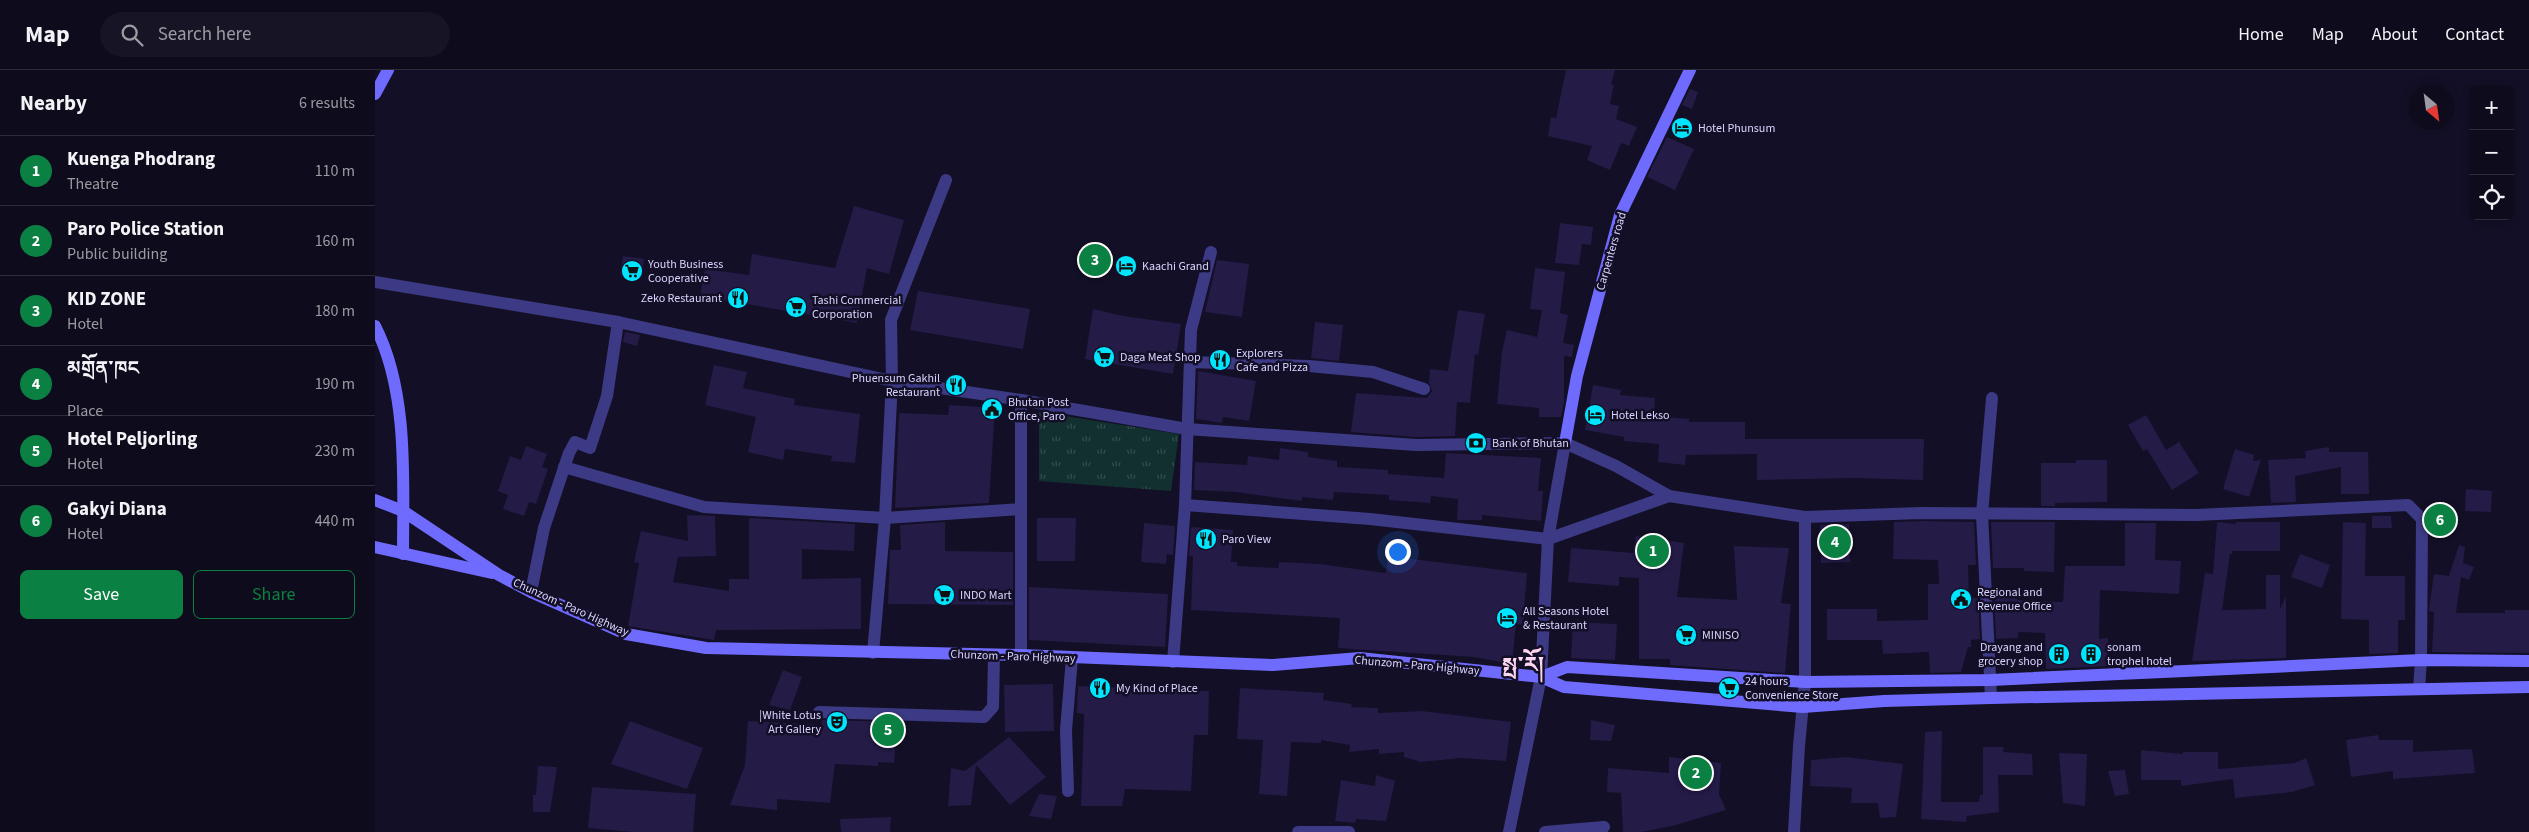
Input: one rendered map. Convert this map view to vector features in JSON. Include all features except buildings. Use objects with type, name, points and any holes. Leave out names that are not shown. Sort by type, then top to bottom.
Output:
[{"type":"street","points":[[375,94],[388,70]]},
{"type":"street","name":"Carpenters road","points":[[1565,443],[1577,376],[1620,215],[1689,70]]},
{"type":"street","points":[[873,653],[885,518],[893,381],[891,320],[946,180]]},
{"type":"street","points":[[1173,662],[1185,505],[1191,330],[1211,252]]},
{"type":"street","points":[[375,282],[618,322],[893,381],[1021,400],[1187,429],[1416,445],[1565,443],[1616,466],[1669,496],[1805,517],[1982,514],[2196,515],[2408,505],[2422,519],[2419,689]]},
{"type":"street","points":[[531,592],[544,528],[575,442],[591,448],[607,396],[618,322]]},
{"type":"street","points":[[375,326],[383,341],[398,398],[403,554]]},
{"type":"street","points":[[1190,362],[1309,366],[1373,372],[1424,389]]},
{"type":"street","points":[[1991,698],[1982,514],[1992,398]]},
{"type":"street","points":[[1021,400],[1021,655]]},
{"type":"street","points":[[1509,832],[1541,676],[1548,539],[1565,443]]},
{"type":"street","points":[[565,467],[704,507],[885,518],[1021,509]]},
{"type":"street","points":[[1185,505],[1370,519],[1548,539],[1669,496]]},
{"type":"street","name":"Chunzom - Paro Highway","points":[[375,500],[403,512],[499,574],[531,592],[626,634],[706,648],[1021,655],[1273,665],[1361,658],[1541,676],[1564,688],[1803,707],[1884,701],[1991,698],[2529,687]]},
{"type":"street","points":[[1794,832],[1805,682],[1805,517]]},
{"type":"street","name":"Chunzom - Paro Highway","points":[[375,547],[499,574]]},
{"type":"street","points":[[819,712],[984,717],[993,707],[995,655]]},
{"type":"street","points":[[1068,791],[1067,730],[1072,658]]},
{"type":"street","name":"Chunzom - Paro Highway","points":[[1541,676],[1567,667],[1805,682],[1991,680],[2421,660],[2529,660]]},
{"type":"street","points":[[1545,832],[1604,827]]},
{"type":"street","points":[[1298,832],[1349,832]]},
{"type":"green space","points":[[1039,412],[1179,434],[1171,491],[1039,481]]},
{"type":"place","name":"Hotel Phunsum","points":[[1682,128]]},
{"type":"place","name":"KID ZONE","points":[[1095,260]]},
{"type":"place","name":"Kaachi Grand","points":[[1126,266]]},
{"type":"place","name":"Youth Business Cooperative","points":[[632,271]]},
{"type":"place","name":"Zeko Restaurant","points":[[738,298]]},
{"type":"place","name":"Tashi Commercial Corporation","points":[[796,307]]},
{"type":"place","name":"Daga Meat Shop","points":[[1104,357]]},
{"type":"place","name":"Explorers Cafe and Pizza","points":[[1220,360]]},
{"type":"place","name":"Phuensum Gakhil Restaurant","points":[[956,385]]},
{"type":"place","name":"Bhutan Post Office, Paro","points":[[992,409]]},
{"type":"place","name":"Hotel Lekso","points":[[1595,415]]},
{"type":"place","name":"Bank of Bhutan","points":[[1476,443]]},
{"type":"place","name":"Gakyi Diana","points":[[2440,520]]},
{"type":"place","name":"Paro View","points":[[1206,539]]},
{"type":"place","name":"མགྲོན་ཁང","points":[[1835,542]]},
{"type":"place","name":"Kuenga Phodrang","points":[[1653,551]]},
{"type":"place","name":"INDO Mart","points":[[944,595]]},
{"type":"place","name":"Regional and Revenue Office","points":[[1961,599]]},
{"type":"place","name":"All Seasons Hotel & Restaurant","points":[[1507,618]]},
{"type":"place","name":"MINISO","points":[[1686,635]]},
{"type":"place","name":"Drayang and grocery shop","points":[[2059,654]]},
{"type":"place","name":"sonam trophel hotel","points":[[2091,654]]},
{"type":"place","name":"My Kind of Place","points":[[1100,688]]},
{"type":"place","name":"24 hours Convenience Store","points":[[1729,688]]},
{"type":"place","name":"|White Lotus Art Gallery","points":[[837,722]]},
{"type":"place","name":"Hotel Peljorling","points":[[888,730]]},
{"type":"place","name":"Paro Police Station","points":[[1696,773]]},
{"type":"district","name":"སྤ་རོ།","points":[[1523,664]]}]
